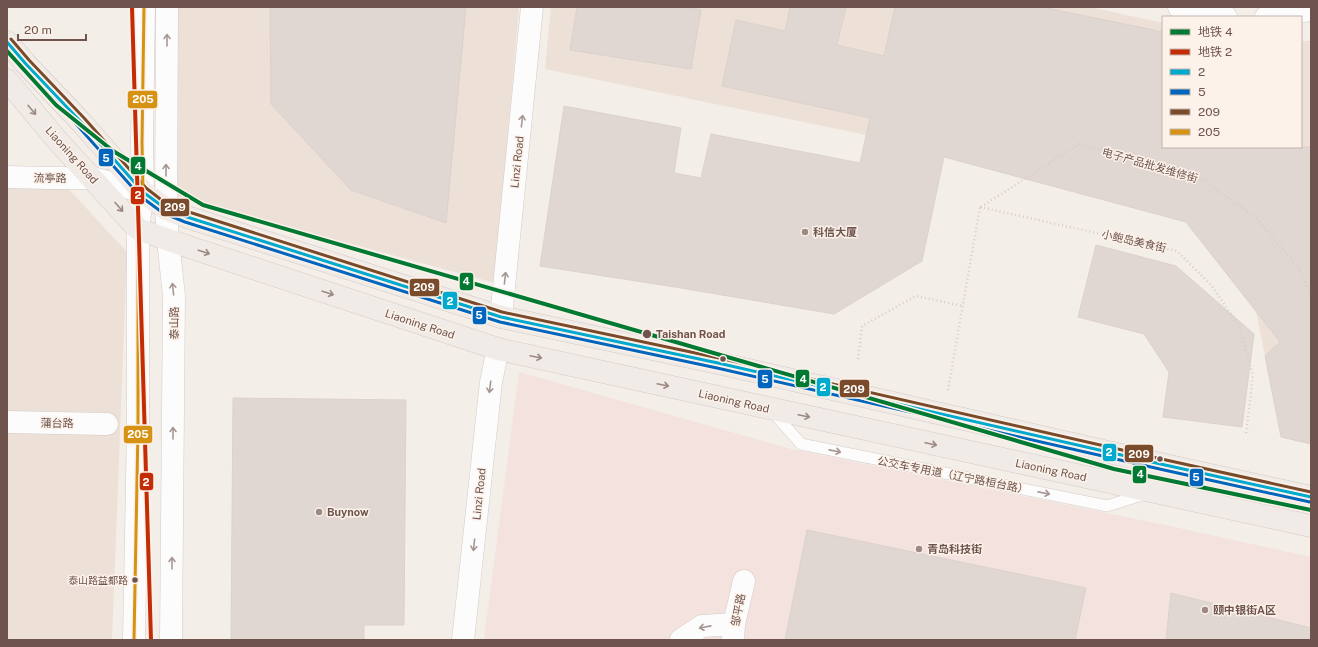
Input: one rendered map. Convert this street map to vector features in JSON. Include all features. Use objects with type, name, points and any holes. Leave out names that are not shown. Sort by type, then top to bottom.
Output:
[{"type":"main road","points":[[7,42],[143,192],[166,209],[194,219],[501,317],[718,363],[1311,497]]},
{"type":"main road","name":"Liaoning Road","points":[[7,80],[57,140],[138,229],[168,240],[498,349],[1311,526]]},
{"type":"street","points":[[134,640],[138,427],[138,229],[143,192],[142,142],[144,7]]},
{"type":"street","name":"泰山路","points":[[167,7],[166,209],[174,296],[171,640]]},
{"type":"street","name":"Linzi Road","points":[[501,317],[532,7]]},
{"type":"street","points":[[1179,7],[1221,16]]},
{"type":"street","points":[[1272,16],[1311,10]]},
{"type":"street","name":"流亭路","points":[[7,177],[93,178],[143,192]]},
{"type":"street","name":"Linzi Road","points":[[463,640],[491,382],[498,349]]},
{"type":"street","name":"蒲台路","points":[[7,422],[107,424]]},
{"type":"street","name":"邹平路","points":[[734,632],[744,581]]},
{"type":"street","points":[[680,640],[702,626],[734,632]]},
{"type":"path","name":"电子产品批发维修街","points":[[980,207],[1079,144],[1197,176],[1256,218],[1299,268],[1311,295]]},
{"type":"path","points":[[948,390],[980,207]]},
{"type":"path","name":"小鲍岛美食街","points":[[980,207],[1177,251],[1212,286],[1239,326],[1253,375],[1246,435]]},
{"type":"path","points":[[858,359],[862,326],[916,296],[963,306]]},
{"type":"shaded area","points":[[160,7],[519,7],[495,283],[160,192]]},
{"type":"shaded area","points":[[551,7],[1090,7],[1162,23],[1162,148],[1302,148],[1302,41],[1311,41],[1311,444],[1281,437],[1256,311],[1186,222],[857,133],[545,69]]},
{"type":"shaded area","points":[[52,171],[127,252],[112,640],[7,640],[7,174]]},
{"type":"shaded area","points":[[519,372],[791,449],[1170,526],[1311,557],[1311,640],[484,640]]},
{"type":"building","points":[[270,7],[466,7],[446,223],[351,190],[271,104]]},
{"type":"building","points":[[577,7],[684,7],[701,10],[691,69],[570,50]]},
{"type":"building","points":[[790,7],[846,7],[837,45],[884,56],[895,7],[1042,7],[1162,32],[1162,148],[1311,147],[1311,444],[1281,437],[1265,356],[1280,342],[1186,222],[944,157],[922,261],[834,314],[540,266],[564,106],[681,128],[674,173],[701,178],[711,134],[860,163],[870,118],[722,86],[736,20],[785,31]]},
{"type":"building","points":[[1096,245],[1176,266],[1254,334],[1242,427],[1163,417],[1169,372],[1144,334],[1078,317]]},
{"type":"building","name":"Buynow","points":[[233,398],[406,400],[404,625],[364,625],[364,640],[231,640]]},
{"type":"building","points":[[807,530],[1086,588],[1075,640],[785,640]]},
{"type":"building","name":"颐中银街A区","points":[[1171,593],[1311,628],[1311,640],[1166,640]]},
{"type":"metro line","name":"2","points":[[132,7],[151,640]]},
{"type":"metro line","name":"4","points":[[7,51],[56,105],[113,151],[203,205],[1114,469],[1311,510]]},
{"type":"transit line","name":"205","points":[[143,192],[142,142],[144,7]]},
{"type":"transit line","name":"209","points":[[11,39],[146,188],[168,205],[502,312],[719,358],[1311,492]]},
{"type":"transit line","name":"2","points":[[7,42],[143,192],[166,209],[187,217],[501,317],[718,363],[1311,497]]},
{"type":"transit line","name":"5","points":[[7,50],[77,125],[140,196],[163,213],[185,222],[500,322],[717,368],[1310,502]]},
{"type":"transit line","name":"205","points":[[134,640],[138,427],[138,229]]},
{"type":"place","name":"科信大厦","points":[[805,232]]},
{"type":"place","name":"Taishan Road","points":[[647,334]]},
{"type":"place","name":"Buynow","points":[[319,512]]},
{"type":"place","name":"青岛科技街","points":[[919,549]]},
{"type":"place","name":"泰山路益都路","points":[[135,580]]},
{"type":"place","name":"颐中银街A区","points":[[1205,610]]}]
